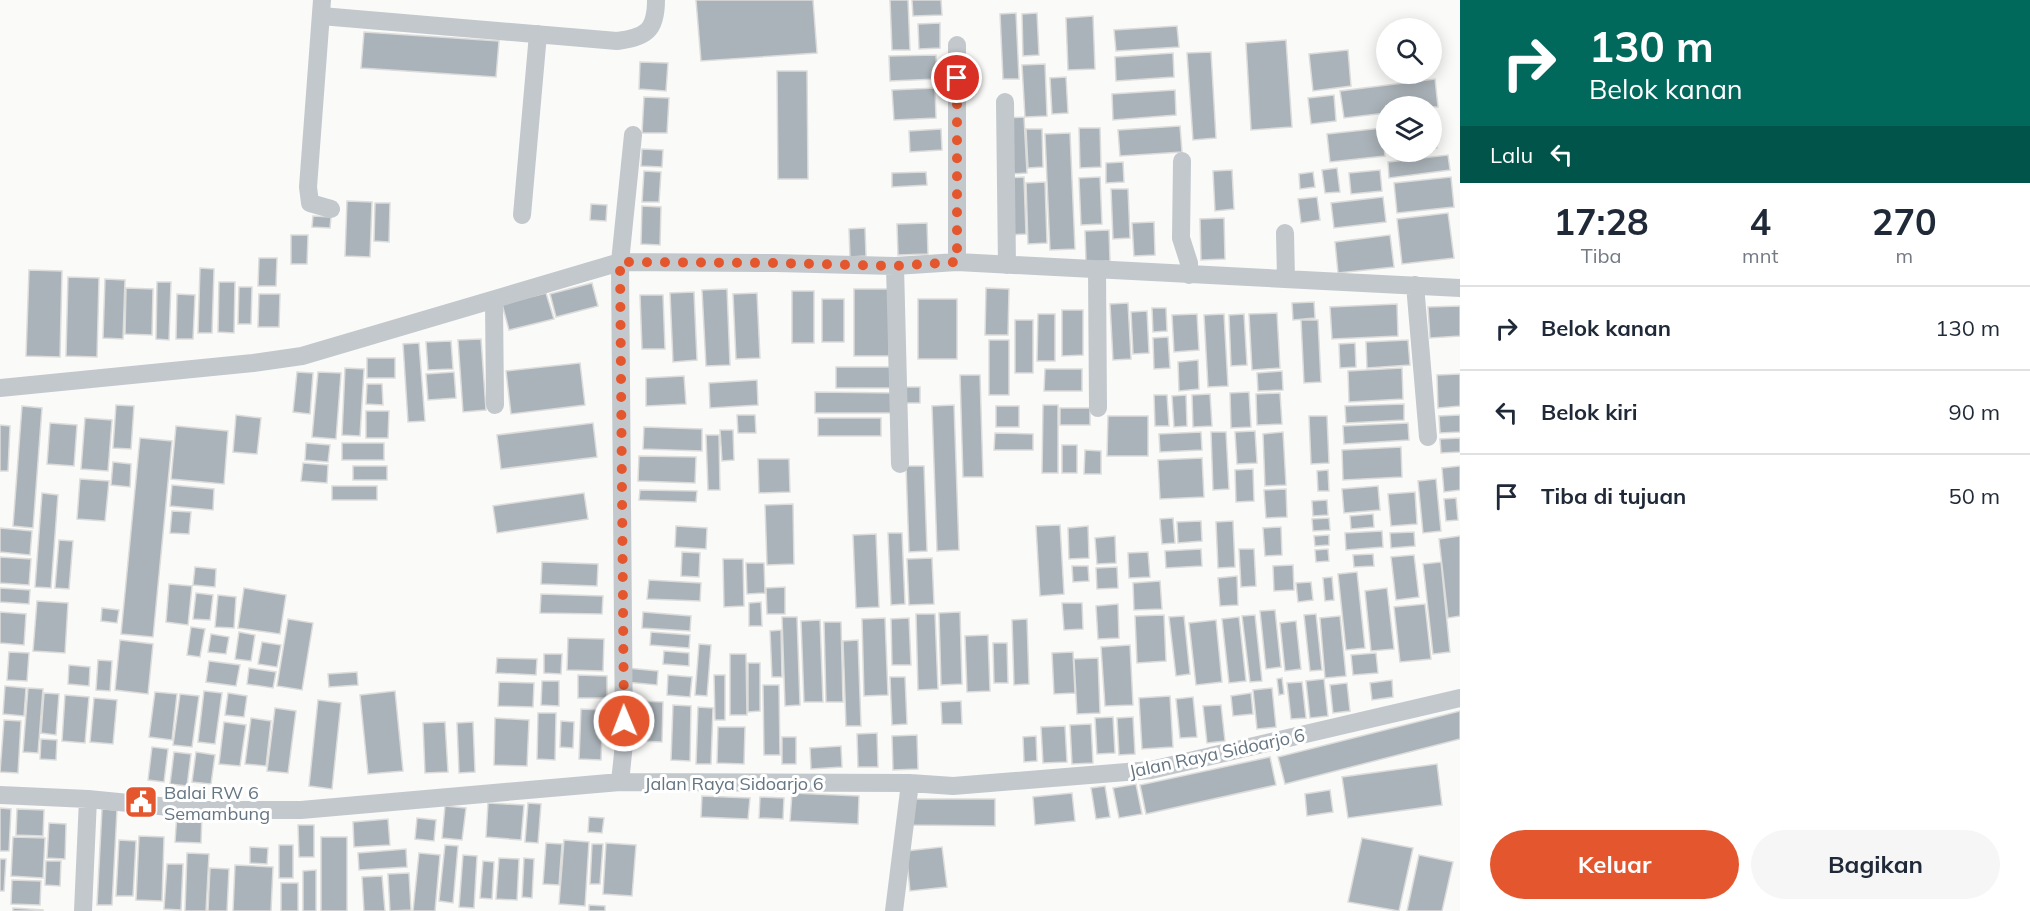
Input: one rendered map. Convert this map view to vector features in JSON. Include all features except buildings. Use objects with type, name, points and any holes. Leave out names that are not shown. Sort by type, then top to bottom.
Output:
[{"type":"street","points":[[331,209],[310,203],[308,187],[321,8],[616,41],[636,38],[651,28],[656,17],[656,0]]},
{"type":"street","points":[[522,215],[538,33]]},
{"type":"street","points":[[957,45],[957,262]]},
{"type":"street","points":[[1005,102],[1006,265]]},
{"type":"street","points":[[620,782],[624,744],[620,262],[633,135]]},
{"type":"street","points":[[1182,161],[1181,238],[1189,263],[1189,275]]},
{"type":"street","points":[[1285,233],[1286,279]]},
{"type":"street","points":[[0,388],[302,356],[620,262],[895,266],[957,262],[1460,288]]},
{"type":"street","points":[[895,266],[900,464]]},
{"type":"street","points":[[1097,270],[1098,408]]},
{"type":"street","points":[[1415,285],[1428,437]]},
{"type":"street","points":[[494,301],[495,405]]},
{"type":"street","name":"Jalan Raya Sidoarjo 6","points":[[0,795],[88,799],[200,810],[301,810],[620,782],[910,783],[953,786],[1151,770],[1460,698]]},
{"type":"street","points":[[894,911],[910,783]]},
{"type":"street","points":[[82,911],[88,799]]},
{"type":"place","name":"Balai RW 6 Semambung","points":[[141,802]]},
{"type":"route","points":[[624,721],[620,262],[895,266],[957,262],[957,78]]}]
